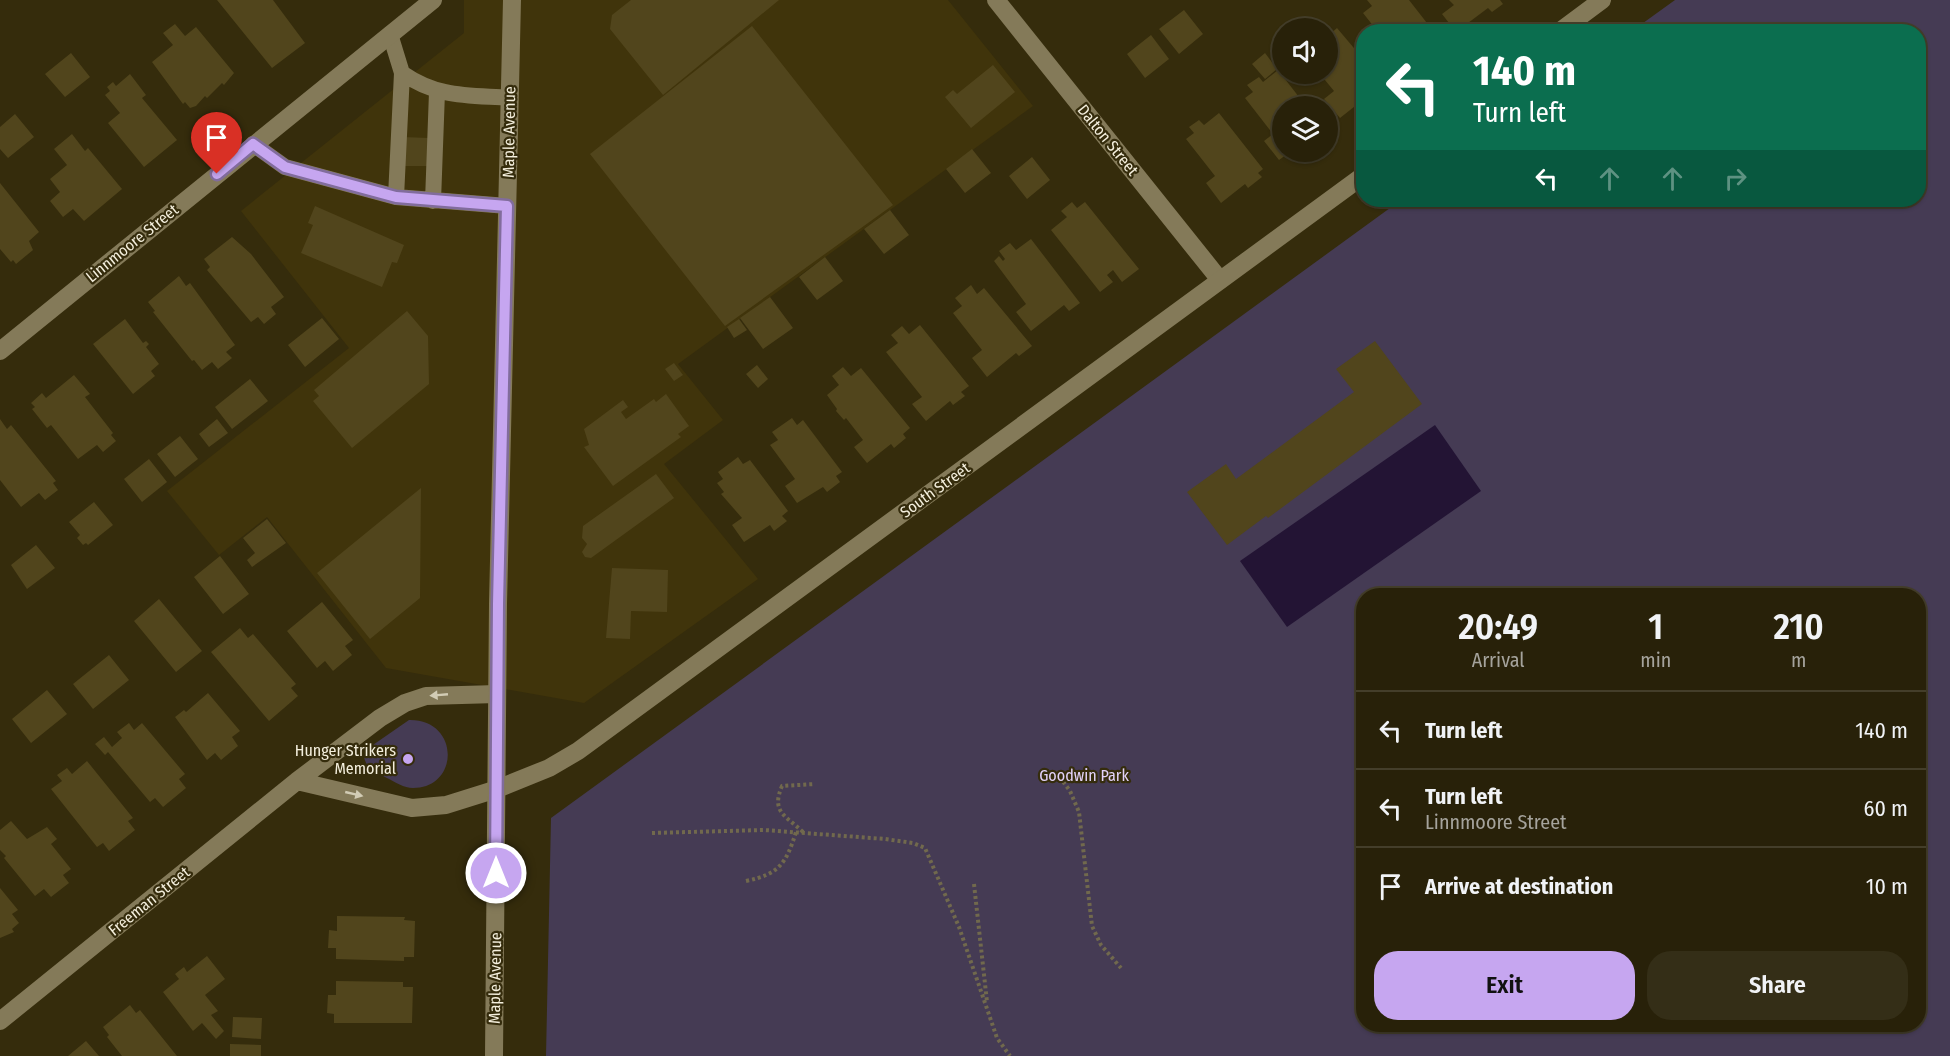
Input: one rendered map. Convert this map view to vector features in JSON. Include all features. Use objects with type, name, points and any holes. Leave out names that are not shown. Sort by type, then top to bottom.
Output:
[{"type":"street","name":"Linnmoore Street","points":[[0,351],[433,0]]},
{"type":"street","name":"Maple Avenue","points":[[494,1056],[497,694],[512,0]]},
{"type":"street","name":"Dalton Street","points":[[996,0],[1220,280]]},
{"type":"street","points":[[1569,24],[1602,0]]},
{"type":"street","name":"South Street","points":[[497,789],[549,768],[578,751],[1356,181]]},
{"type":"street","name":"Freeman Street","points":[[0,1021],[297,781],[380,718],[405,703],[426,696],[497,694]]},
{"type":"street","points":[[297,781],[412,808],[446,805],[497,789]]},
{"type":"lane","points":[[390,34],[402,73],[396,197]]},
{"type":"lane","points":[[402,73],[437,93],[509,98]]},
{"type":"lane","points":[[433,201],[437,93]]},
{"type":"lane","points":[[253,144],[285,167],[396,197],[507,206]]},
{"type":"path","points":[[1056,772],[1070,791],[1079,812],[1092,926],[1101,945],[1121,968]]},
{"type":"path","points":[[804,833],[778,809],[776,800],[782,786],[815,784]]},
{"type":"path","points":[[652,833],[764,830],[904,841],[925,848],[959,927],[997,1038],[1010,1056]]},
{"type":"path","points":[[746,881],[762,877],[782,865],[789,856],[796,832]]},
{"type":"path","points":[[974,884],[988,1011]]},
{"type":"shaded area","points":[[464,0],[948,0],[1033,106],[678,364],[723,420],[664,464],[758,579],[584,703],[386,668],[267,517],[219,555],[167,491],[349,348],[241,211],[464,33]]},
{"type":"shaded area","points":[[1435,425],[1481,491],[1287,627],[1240,561]]},
{"type":"green space","name":"Goodwin Park","points":[[1675,0],[1950,0],[1950,1056],[546,1056],[551,818],[1391,207],[1926,207],[1926,24],[1642,24]]},
{"type":"green space","points":[[409,720],[426,723],[438,730],[445,741],[448,754],[446,766],[439,777],[428,785],[413,788],[406,787],[376,772],[367,765],[364,757],[370,747]]},
{"type":"building","points":[[217,0],[273,0],[305,43],[272,68]]},
{"type":"building","points":[[631,0],[779,0],[663,95],[610,29],[612,15]]},
{"type":"building","points":[[1367,0],[1409,0],[1428,24],[1372,24],[1363,13],[1372,6]]},
{"type":"building","points":[[1449,0],[1500,0],[1503,4],[1492,12],[1488,8],[1467,24],[1450,24],[1442,14],[1454,5]]},
{"type":"building","points":[[1184,10],[1203,34],[1179,54],[1159,29]]},
{"type":"building","points":[[175,24],[185,36],[196,27],[234,73],[224,85],[222,83],[207,98],[205,96],[196,106],[190,108],[185,102],[183,104],[152,62],[173,45],[163,33]]},
{"type":"building","points":[[752,26],[893,205],[725,326],[590,154]]},
{"type":"building","points":[[1338,29],[1356,51],[1356,105],[1340,118],[1338,96],[1328,96],[1334,91],[1328,84],[1338,84]]},
{"type":"building","points":[[1151,35],[1169,59],[1145,78],[1127,54]]},
{"type":"building","points":[[71,53],[90,77],[65,97],[45,74]]},
{"type":"building","points":[[1265,53],[1272,62],[1272,73],[1265,79],[1252,64]]},
{"type":"building","points":[[993,65],[1015,92],[971,128],[945,97],[953,90],[957,94]]},
{"type":"building","points":[[130,74],[146,95],[142,98],[177,140],[144,167],[108,123],[120,113],[105,95],[110,91],[107,87],[113,82],[116,86]]},
{"type":"building","points":[[1272,75],[1272,84],[1289,84],[1298,96],[1272,96],[1272,133],[1245,98],[1253,92],[1247,85],[1259,77],[1263,82]]},
{"type":"building","points":[[1219,113],[1263,169],[1258,173],[1262,177],[1248,188],[1245,184],[1221,203],[1206,183],[1215,176],[1186,139],[1194,133],[1189,127],[1199,120],[1204,125]]},
{"type":"building","points":[[15,114],[34,137],[8,158],[0,149],[0,127]]},
{"type":"building","points":[[72,134],[85,151],[88,148],[122,189],[84,221],[73,209],[63,217],[50,201],[60,192],[50,179],[67,165],[54,149]]},
{"type":"building","points":[[1272,135],[1272,151],[1264,141]]},
{"type":"building","points":[[402,137],[429,138],[429,166],[401,166]]},
{"type":"building","points":[[972,149],[991,173],[965,193],[946,169]]},
{"type":"building","points":[[1032,157],[1050,180],[1027,199],[1009,176]]},
{"type":"building","points":[[0,183],[39,232],[29,241],[33,250],[16,264],[13,260],[11,262],[0,249]]},
{"type":"building","points":[[1072,202],[1077,208],[1085,202],[1139,269],[1122,282],[1113,270],[1107,275],[1113,282],[1100,292],[1051,230],[1067,217],[1061,211]]},
{"type":"building","points":[[315,206],[404,245],[397,263],[392,262],[382,287],[301,253],[313,225],[308,223]]},
{"type":"building","points":[[890,210],[909,235],[884,254],[864,229]]},
{"type":"building","points":[[232,237],[251,254],[284,297],[271,307],[276,314],[264,324],[258,317],[251,322],[207,270],[210,267],[204,259]]},
{"type":"building","points":[[1031,239],[1080,303],[1069,311],[1064,305],[1031,331],[1016,312],[1026,304],[994,261],[999,256],[1003,261],[1005,259],[999,251],[1010,243],[1016,250]]},
{"type":"building","points":[[825,257],[843,281],[817,300],[799,277]]},
{"type":"building","points":[[179,276],[186,286],[190,283],[235,345],[226,352],[232,358],[218,369],[212,362],[202,370],[194,360],[192,361],[153,312],[155,311],[148,302]]},
{"type":"building","points":[[971,285],[977,294],[984,288],[1032,346],[1019,356],[1016,353],[987,377],[972,358],[982,350],[953,313],[962,306],[955,298]]},
{"type":"building","points":[[770,297],[793,328],[763,349],[740,318]]},
{"type":"building","points":[[407,311],[428,336],[429,384],[352,448],[313,401],[319,396],[314,390]]},
{"type":"building","points":[[322,318],[339,339],[305,367],[288,345]]},
{"type":"building","points":[[125,319],[143,343],[146,341],[149,344],[146,347],[159,364],[151,371],[155,376],[133,394],[93,344]]},
{"type":"building","points":[[739,319],[747,330],[734,338],[727,327]]},
{"type":"building","points":[[920,325],[969,386],[961,392],[965,396],[953,405],[950,401],[926,421],[912,404],[922,397],[886,352],[898,343],[891,335],[902,326],[909,334]]},
{"type":"building","points":[[1375,341],[1422,404],[1268,518],[1266,516],[1227,545],[1187,492],[1226,464],[1236,479],[1354,392],[1336,369]]},
{"type":"building","points":[[674,363],[683,375],[674,381],[665,369]]},
{"type":"building","points":[[757,365],[768,379],[758,388],[746,374]]},
{"type":"building","points":[[843,367],[851,376],[861,368],[910,428],[903,434],[906,438],[894,448],[891,444],[867,463],[854,447],[863,440],[846,418],[844,420],[836,411],[837,409],[827,395],[839,385],[832,376]]},
{"type":"building","points":[[74,375],[90,394],[85,397],[113,433],[111,435],[116,441],[103,452],[97,445],[78,459],[51,425],[47,428],[32,409],[35,407],[31,403],[42,393],[46,398]]},
{"type":"building","points":[[250,379],[268,401],[232,429],[215,407]]},
{"type":"building","points":[[666,394],[689,426],[678,434],[681,437],[613,486],[584,447],[589,445],[584,429],[623,400],[628,407],[621,412],[626,419],[654,399],[656,402]]},
{"type":"building","points":[[792,418],[797,425],[803,420],[842,472],[836,476],[840,482],[827,492],[823,487],[797,503],[785,486],[795,479],[770,445],[778,440],[772,432]]},
{"type":"building","points":[[0,419],[7,429],[11,425],[56,481],[53,483],[58,490],[45,500],[39,493],[21,507],[0,480]]},
{"type":"building","points":[[217,419],[228,433],[209,447],[199,434]]},
{"type":"building","points":[[180,436],[198,459],[175,477],[157,454]]},
{"type":"building","points":[[738,457],[743,464],[750,460],[788,511],[782,516],[787,521],[774,531],[770,525],[744,542],[732,525],[742,518],[721,494],[724,492],[717,483],[723,479],[718,472]]},
{"type":"building","points":[[149,459],[167,482],[142,502],[124,479]]},
{"type":"building","points":[[656,474],[674,498],[591,558],[585,557],[582,552],[587,544],[582,538],[583,526]]},
{"type":"building","points":[[421,488],[420,598],[370,639],[317,573]]},
{"type":"building","points":[[94,502],[113,525],[88,545],[86,543],[83,545],[77,538],[80,535],[69,522]]},
{"type":"building","points":[[267,519],[286,543],[252,567],[247,560],[255,553],[243,538]]},
{"type":"building","points":[[36,545],[55,568],[27,589],[11,565]]},
{"type":"building","points":[[220,556],[249,594],[223,614],[194,577]]},
{"type":"building","points":[[612,568],[668,570],[667,612],[631,611],[630,639],[606,638]]},
{"type":"building","points":[[159,599],[202,651],[176,672],[134,621]]},
{"type":"building","points":[[322,602],[353,640],[345,646],[352,655],[333,671],[325,661],[317,668],[287,631]]},
{"type":"building","points":[[240,628],[248,638],[253,634],[296,684],[291,688],[298,696],[269,721],[211,652]]},
{"type":"building","points":[[109,655],[129,680],[93,709],[73,684]]},
{"type":"building","points":[[47,690],[67,714],[31,743],[12,719]]},
{"type":"building","points":[[208,693],[240,731],[232,737],[238,746],[221,760],[215,753],[207,760],[175,717],[184,710],[186,712]]},
{"type":"building","points":[[129,723],[134,730],[142,723],[185,774],[179,779],[186,788],[163,807],[155,798],[150,802],[108,752],[105,755],[95,744],[104,737],[112,747],[122,738],[117,732]]},
{"type":"building","points":[[87,761],[133,818],[128,821],[135,830],[109,851],[103,843],[97,847],[51,789],[62,781],[57,775],[67,768],[72,774]]},
{"type":"building","points":[[11,821],[27,839],[47,827],[57,839],[51,844],[71,869],[63,875],[69,883],[51,897],[44,889],[35,896],[4,858],[6,856],[0,850],[0,830]]},
{"type":"building","points":[[0,888],[18,910],[12,914],[19,923],[12,929],[14,932],[0,938]]},
{"type":"building","points":[[337,916],[405,917],[404,920],[415,921],[414,957],[404,957],[404,961],[336,959],[336,948],[328,948],[329,930],[337,931]]},
{"type":"building","points":[[207,956],[225,979],[205,995],[218,1011],[211,1015],[224,1031],[216,1039],[202,1023],[193,1031],[163,992],[179,979],[175,974],[184,967],[187,972]]},
{"type":"building","points":[[336,981],[403,982],[403,987],[413,987],[412,1023],[334,1023],[334,1014],[327,1013],[328,995],[336,995]]},
{"type":"building","points":[[130,1005],[136,1013],[140,1010],[177,1056],[122,1056],[107,1037],[109,1035],[103,1027]]},
{"type":"building","points":[[233,1017],[262,1018],[261,1039],[232,1037]]},
{"type":"building","points":[[86,1041],[99,1056],[68,1056]]},
{"type":"building","points":[[230,1044],[261,1045],[261,1056],[230,1056]]},
{"type":"place","name":"Hunger Strikers Memorial","points":[[408,759]]},
{"type":"route","points":[[217,174],[253,144],[285,167],[396,197],[507,206],[498,604],[496,873]]}]
